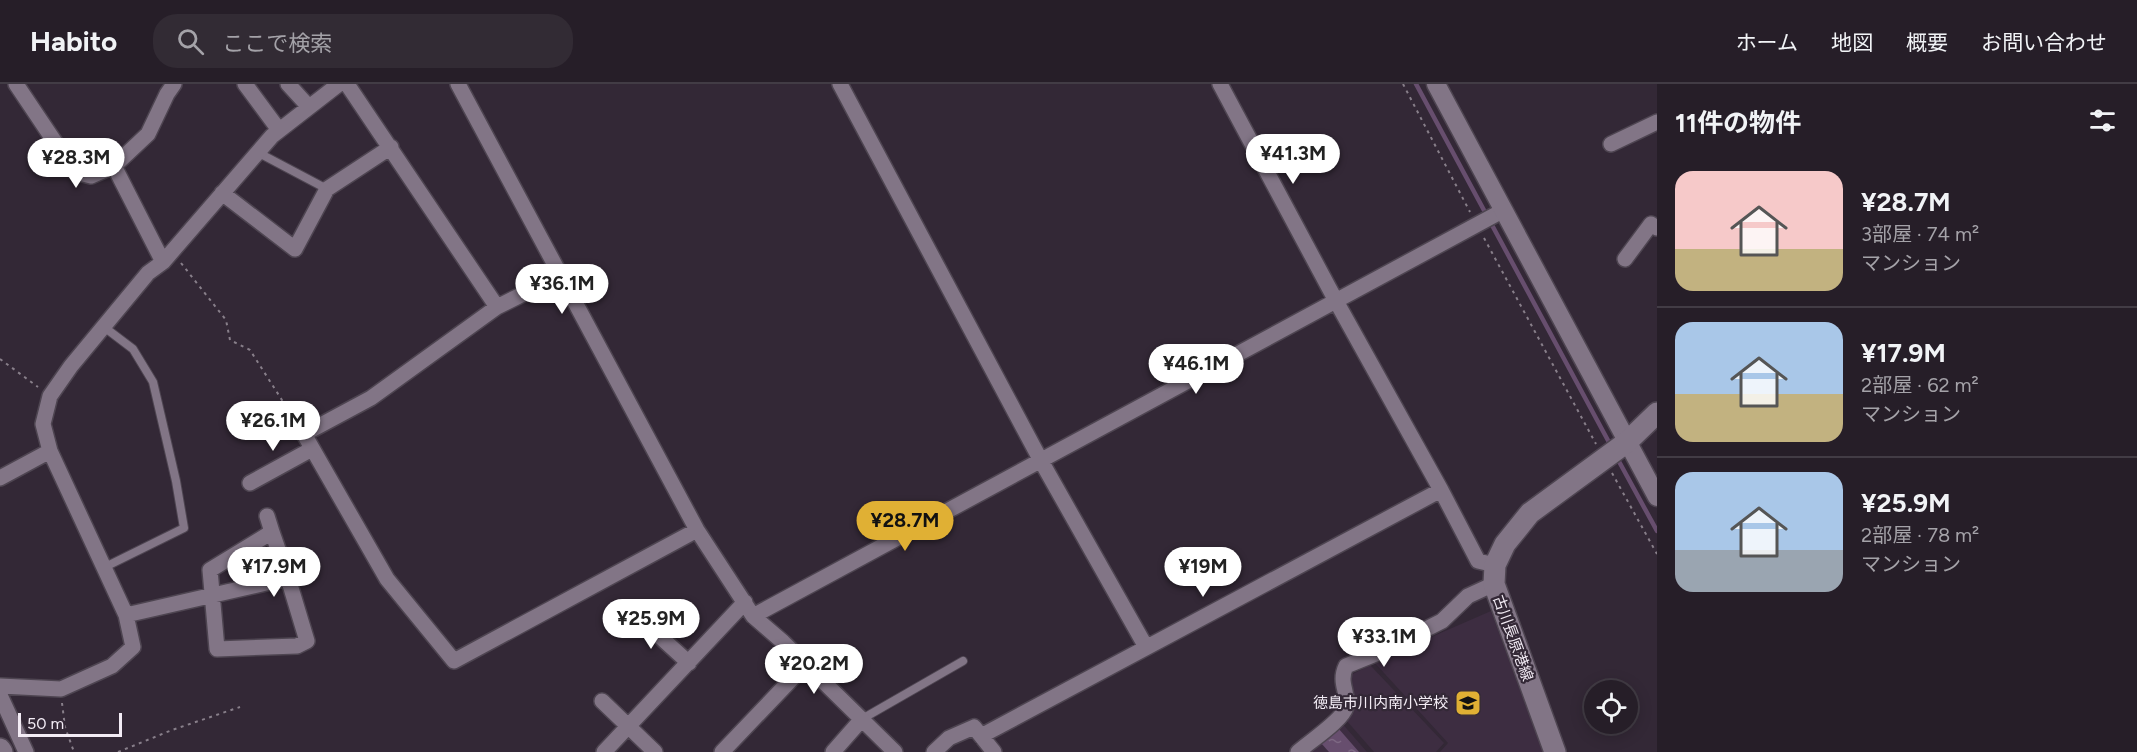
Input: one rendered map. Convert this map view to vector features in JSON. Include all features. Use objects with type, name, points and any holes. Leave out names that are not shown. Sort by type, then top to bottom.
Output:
[{"type":"main road","points":[[1494,574],[1505,544],[1530,513],[1615,451],[1657,413]]},
{"type":"main road","name":"古川長原港線","points":[[1494,574],[1555,752]]},
{"type":"street","points":[[16,84],[75,172],[91,176],[114,166],[148,134],[174,84]]},
{"type":"street","points":[[245,84],[279,130]]},
{"type":"street","points":[[288,84],[309,107]]},
{"type":"street","points":[[0,686],[61,689],[112,666],[133,647],[126,615],[50,451],[43,424],[50,396],[148,273],[167,256],[257,152],[279,130],[339,84]]},
{"type":"street","points":[[347,84],[497,307]]},
{"type":"street","points":[[458,84],[697,530],[753,616],[806,664],[895,752]]},
{"type":"street","points":[[840,84],[1040,459],[1146,647]]},
{"type":"street","points":[[1220,84],[1478,561],[1494,574],[1442,621],[1383,651],[1346,666],[1342,674],[1346,707],[1339,718],[1298,752]]},
{"type":"street","points":[[1436,84],[1615,451],[1657,497]]},
{"type":"street","points":[[1611,144],[1657,122]]},
{"type":"street","points":[[222,193],[295,249],[327,189],[391,147]]},
{"type":"street","points":[[114,166],[167,256]]},
{"type":"street","points":[[753,616],[1500,212]]},
{"type":"street","points":[[1625,259],[1652,224],[1657,228]]},
{"type":"street","points":[[559,276],[497,307],[371,398],[304,434],[312,449],[387,579],[454,661],[697,530]]},
{"type":"street","points":[[250,483],[312,449]]},
{"type":"street","points":[[0,478],[50,451]]},
{"type":"street","points":[[981,736],[1441,490]]},
{"type":"street","points":[[267,516],[307,641],[297,646],[218,649],[210,570],[272,532]]},
{"type":"street","points":[[126,615],[288,578]]},
{"type":"street","points":[[604,752],[745,602]]},
{"type":"street","points":[[634,613],[689,663]]},
{"type":"street","points":[[722,752],[806,664]]},
{"type":"street","points":[[0,695],[27,752]]},
{"type":"street","points":[[602,700],[655,752]]},
{"type":"street","points":[[833,752],[862,719]]},
{"type":"street","points":[[934,752],[949,738],[974,727],[994,752]]},
{"type":"lane","points":[[257,152],[327,189]]},
{"type":"lane","points":[[103,568],[184,528],[153,382],[133,349],[104,327]]},
{"type":"lane","points":[[862,719],[963,662]]},
{"type":"path","points":[[1403,84],[1479,224],[1615,451],[1657,554]]},
{"type":"path","points":[[167,256],[226,320],[230,340],[250,350],[304,434]]},
{"type":"path","points":[[0,359],[50,396]]},
{"type":"path","points":[[61,689],[65,727],[74,752]]},
{"type":"path","points":[[118,752],[192,722],[240,707]]},
{"type":"shaded area","name":"徳島市川内南小学校","points":[[1491,611],[1543,752],[1440,752],[1448,743],[1374,662]]},
{"type":"shaded area","points":[[1370,665],[1444,743],[1436,752],[1374,752],[1346,720],[1349,676]]},
{"type":"shaded area","name":"徳島市川内南小学校","points":[[1340,721],[1367,752],[1307,752]]},
{"type":"water","points":[[1338,728],[1359,752],[1329,752],[1321,743]]},
{"type":"waterway","points":[[1416,84],[1611,446]]},
{"type":"waterway","points":[[1616,456],[1657,531]]},
{"type":"place","name":"徳島市川内南小学校","points":[[1468,703]]}]
